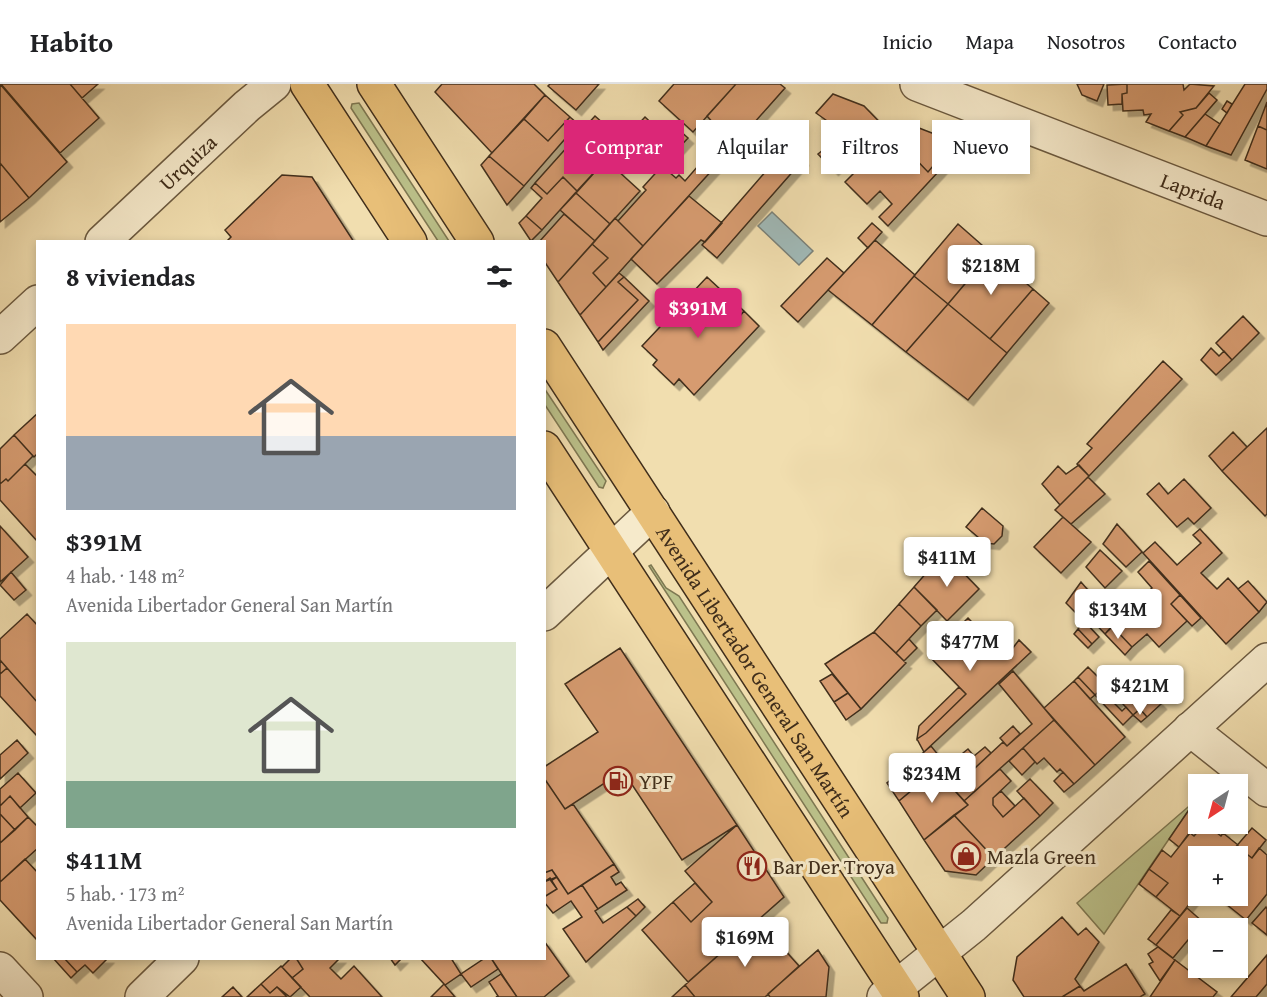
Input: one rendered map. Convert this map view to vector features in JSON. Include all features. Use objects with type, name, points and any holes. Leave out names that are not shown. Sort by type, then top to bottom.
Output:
[{"type":"main road","points":[[307,84],[409,240]]},
{"type":"main road","points":[[374,84],[476,240]]},
{"type":"main road","name":"Avenida Libertador General San Martín","points":[[546,349],[968,997]]},
{"type":"main road","points":[[546,451],[894,994]]},
{"type":"street","name":"Urquiza","points":[[104,240],[247,106],[274,84]]},
{"type":"street","name":"Laprida","points":[[917,84],[1267,219]]},
{"type":"street","points":[[0,337],[36,304]]},
{"type":"street","points":[[546,612],[653,512]]},
{"type":"street","points":[[894,994],[939,952],[974,925],[1267,660]]},
{"type":"street","points":[[1190,729],[1267,790]]},
{"type":"street","points":[[142,997],[180,960]]},
{"type":"street","points":[[0,969],[26,997]]},
{"type":"green space","points":[[359,103],[448,240],[437,240],[351,108],[352,104]]},
{"type":"green space","points":[[546,391],[606,481],[603,488],[599,487],[546,407]]},
{"type":"green space","points":[[651,565],[666,588],[679,596],[888,918],[887,923],[881,923],[649,566]]},
{"type":"green space","points":[[1188,807],[1188,811],[1104,934],[1077,903]]},
{"type":"water","points":[[772,212],[813,251],[799,265],[758,226]]},
{"type":"building","points":[[0,84],[67,162],[29,198],[0,163]]},
{"type":"building","points":[[1,84],[70,84],[99,118],[60,153]]},
{"type":"building","points":[[70,84],[98,84],[82,98]]},
{"type":"building","points":[[442,84],[534,84],[545,95],[492,153],[435,92]]},
{"type":"building","points":[[550,84],[599,84],[576,110],[548,86]]},
{"type":"building","points":[[674,84],[736,84],[704,120],[696,120],[696,129],[693,132],[684,124],[684,120],[680,120],[659,101]]},
{"type":"building","points":[[736,84],[780,84],[785,88],[757,120],[711,120],[707,116]]},
{"type":"building","points":[[1077,84],[1104,84],[1097,101],[1082,95]]},
{"type":"building","points":[[1127,84],[1127,93],[1122,94],[1122,104],[1108,105],[1107,85]]},
{"type":"building","points":[[1127,84],[1183,84],[1184,90],[1190,84],[1214,86],[1196,108],[1180,112],[1183,115],[1169,131],[1146,122],[1151,114],[1144,115],[1143,110],[1123,111],[1122,94],[1127,93]]},
{"type":"building","points":[[1245,84],[1267,84],[1267,89],[1231,155],[1206,146]]},
{"type":"building","points":[[1209,93],[1217,100],[1185,137],[1169,131],[1183,115],[1180,112],[1196,108]]},
{"type":"building","points":[[833,94],[864,106],[878,120],[826,120],[816,113]]},
{"type":"building","points":[[545,95],[570,117],[564,120],[564,124],[548,141],[524,119]]},
{"type":"building","points":[[1227,101],[1232,104],[1227,113],[1222,109]]},
{"type":"building","points":[[1267,102],[1267,130],[1258,126]]},
{"type":"building","points":[[1205,114],[1220,124],[1206,146],[1185,137]]},
{"type":"building","points":[[524,119],[548,141],[564,124],[564,140],[524,186],[489,156]]},
{"type":"building","points":[[1258,126],[1267,130],[1267,169],[1245,160]]},
{"type":"building","points":[[920,128],[932,133],[932,167],[928,172],[920,164]]},
{"type":"building","points":[[564,151],[564,174],[593,174],[577,191],[563,177],[547,194],[535,183]]},
{"type":"building","points":[[489,156],[524,186],[507,205],[481,165]]},
{"type":"building","points":[[0,163],[29,198],[0,222]]},
{"type":"building","points":[[920,164],[928,172],[932,167],[932,174],[936,174],[888,226],[879,217],[892,204],[880,191],[867,204],[845,182],[853,174],[920,174]]},
{"type":"building","points":[[696,168],[696,174],[709,174],[643,246],[618,221],[646,190],[643,187],[655,174],[671,174],[676,178],[679,175],[685,181]]},
{"type":"building","points":[[593,174],[621,174],[640,191],[610,224],[576,193]]},
{"type":"building","points":[[764,174],[791,174],[717,258],[702,245]]},
{"type":"building","points":[[282,175],[312,177],[353,240],[228,240],[231,237],[225,230]]},
{"type":"building","points":[[563,177],[577,191],[542,230],[526,216],[542,198],[531,188],[535,183],[547,194]]},
{"type":"building","points":[[576,193],[610,224],[595,241],[560,210]]},
{"type":"building","points":[[689,196],[722,223],[705,242],[701,240],[657,284],[631,259]]},
{"type":"building","points":[[564,214],[595,241],[558,282],[546,264],[546,240],[541,240]]},
{"type":"building","points":[[526,216],[542,230],[530,240],[519,223]]},
{"type":"building","points":[[615,218],[643,246],[606,287],[593,273],[608,258],[592,244]]},
{"type":"building","points":[[872,223],[882,232],[868,248],[858,238]]},
{"type":"building","points":[[958,224],[991,253],[948,304],[914,276]]},
{"type":"building","points":[[875,240],[915,275],[872,325],[828,290]]},
{"type":"building","points":[[592,244],[608,258],[593,273],[606,287],[580,315],[558,282]]},
{"type":"building","points":[[991,253],[1033,289],[990,339],[948,304]]},
{"type":"building","points":[[827,258],[844,273],[798,322],[781,306]]},
{"type":"building","points":[[619,273],[624,277],[618,282],[638,300],[598,342],[580,315]]},
{"type":"building","points":[[914,276],[948,304],[906,352],[872,325]]},
{"type":"building","points":[[624,277],[649,301],[603,350],[598,342],[638,300],[618,282]]},
{"type":"building","points":[[707,277],[722,291],[714,300],[736,321],[744,311],[759,326],[694,395],[679,379],[674,385],[653,365],[657,360],[642,346]]},
{"type":"building","points":[[1033,289],[1049,303],[1007,353],[990,339]]},
{"type":"building","points":[[722,291],[744,311],[736,321],[714,300]]},
{"type":"building","points":[[948,304],[1007,353],[968,400],[906,352]]},
{"type":"building","points":[[1243,316],[1259,333],[1232,360],[1216,343]]},
{"type":"building","points":[[1211,348],[1219,356],[1224,351],[1232,360],[1216,375],[1201,360]]},
{"type":"building","points":[[1163,361],[1182,379],[1089,476],[1077,464],[1092,448],[1087,444]]},
{"type":"building","points":[[36,415],[36,455],[34,457],[14,435]]},
{"type":"building","points":[[1267,428],[1267,514],[1265,516],[1222,471]]},
{"type":"building","points":[[1233,432],[1247,447],[1222,471],[1209,456]]},
{"type":"building","points":[[14,435],[33,456],[8,481],[6,479],[0,484],[0,449]]},
{"type":"building","points":[[25,464],[36,475],[36,540],[0,500],[0,484],[6,479],[8,481]]},
{"type":"building","points":[[1079,465],[1089,476],[1060,505],[1042,484],[1058,466],[1066,474]]},
{"type":"building","points":[[1088,477],[1105,494],[1071,524],[1055,510]]},
{"type":"building","points":[[1184,479],[1211,508],[1194,524],[1188,518],[1177,527],[1147,494],[1159,483],[1168,494]]},
{"type":"building","points":[[982,508],[1003,526],[1002,536],[994,544],[985,543],[966,527]]},
{"type":"building","points":[[1063,517],[1091,542],[1061,573],[1034,547]]},
{"type":"building","points":[[1117,524],[1142,552],[1126,567],[1103,544]]},
{"type":"building","points":[[0,526],[28,557],[0,582]]},
{"type":"building","points":[[1200,529],[1222,553],[1201,573],[1217,589],[1228,578],[1259,612],[1226,644],[1143,553],[1155,542],[1177,565],[1201,543],[1193,535]]},
{"type":"building","points":[[1100,550],[1122,571],[1105,588],[1086,567]]},
{"type":"building","points":[[947,556],[979,589],[947,621],[914,587],[928,571],[931,574]]},
{"type":"building","points":[[1149,561],[1180,595],[1171,604],[1187,621],[1159,647],[1147,634],[1132,647],[1112,626],[1152,588],[1138,572]]},
{"type":"building","points":[[11,572],[26,590],[14,600],[0,585]]},
{"type":"building","points":[[1248,581],[1267,602],[1259,612],[1238,589]]},
{"type":"building","points":[[1081,582],[1101,605],[1084,621],[1066,603]]},
{"type":"building","points":[[914,587],[937,610],[921,626],[899,604]]},
{"type":"building","points":[[1180,595],[1201,618],[1192,626],[1171,604]]},
{"type":"building","points":[[899,604],[921,626],[896,653],[874,632]]},
{"type":"building","points":[[1101,605],[1117,622],[1105,634],[1089,617]]},
{"type":"building","points":[[27,614],[36,624],[36,701],[0,660],[0,639]]},
{"type":"building","points":[[968,618],[1006,657],[1019,640],[1031,652],[924,752],[917,739],[966,694],[929,656]]},
{"type":"building","points":[[1084,621],[1099,637],[1092,644],[1078,629]]},
{"type":"building","points":[[1112,626],[1132,647],[1125,655],[1105,634]]},
{"type":"building","points":[[1078,629],[1092,644],[1088,648],[1074,634]]},
{"type":"building","points":[[874,632],[906,663],[861,709],[825,664]]},
{"type":"building","points":[[909,639],[917,648],[904,661],[896,653]]},
{"type":"building","points":[[620,648],[737,825],[682,860],[623,771],[565,809],[546,781],[546,766],[598,732],[565,684]]},
{"type":"building","points":[[0,660],[7,668],[0,674]]},
{"type":"building","points":[[1088,667],[1106,685],[1095,695],[1078,677]]},
{"type":"building","points":[[1126,667],[1161,704],[1147,717],[1140,709],[1133,715],[1112,692],[1118,686],[1112,680]]},
{"type":"building","points":[[7,668],[36,701],[36,735],[0,696],[0,674]]},
{"type":"building","points":[[1013,671],[1054,720],[964,801],[936,770],[924,780],[911,763],[931,746],[960,782],[1003,742],[1007,746],[1032,724],[999,684]]},
{"type":"building","points":[[832,674],[848,693],[834,702],[820,681]]},
{"type":"building","points":[[1078,677],[1095,695],[1090,699],[1074,681]]},
{"type":"building","points":[[1112,680],[1118,686],[1112,692],[1106,685]]},
{"type":"building","points":[[1074,681],[1125,737],[1095,765],[1044,708]]},
{"type":"building","points":[[1106,685],[1119,699],[1115,704],[1122,711],[1126,707],[1133,715],[1123,725],[1095,695]]},
{"type":"building","points":[[959,687],[966,694],[917,739],[919,726]]},
{"type":"building","points":[[848,693],[861,709],[846,720],[834,702]]},
{"type":"building","points":[[1140,709],[1147,717],[1141,722],[1133,715]]},
{"type":"building","points":[[1054,720],[1095,765],[1074,784],[1060,769],[1057,772],[1044,758],[1037,764],[1023,748]]},
{"type":"building","points":[[1013,726],[1020,734],[1007,746],[1000,738]]},
{"type":"building","points":[[17,740],[28,753],[0,779],[0,755]]},
{"type":"building","points":[[985,747],[991,753],[960,782],[947,766],[968,749],[974,756]]},
{"type":"building","points":[[1023,748],[1035,762],[1022,775],[1009,761]]},
{"type":"building","points":[[911,763],[924,780],[899,801],[887,783]]},
{"type":"building","points":[[1000,769],[1011,781],[993,798],[993,805],[1003,817],[1024,798],[1040,816],[994,858],[954,815],[968,805],[964,801]]},
{"type":"building","points":[[936,770],[968,805],[924,840],[899,801]]},
{"type":"building","points":[[1063,772],[1074,784],[1064,792],[1054,781]]},
{"type":"building","points":[[18,773],[36,793],[20,808],[10,796],[0,806],[0,789]]},
{"type":"building","points":[[1030,779],[1053,803],[1040,816],[1017,791]]},
{"type":"building","points":[[546,781],[565,809],[573,804],[614,864],[568,894],[552,870],[546,872]]},
{"type":"building","points":[[1001,791],[1015,806],[1003,817],[993,805],[993,798]]},
{"type":"building","points":[[10,796],[28,817],[15,830],[0,814],[0,806]]},
{"type":"building","points":[[1188,811],[1188,834],[1179,847],[1169,839]]},
{"type":"building","points":[[954,815],[994,858],[976,875],[945,871],[924,840]]},
{"type":"building","points":[[0,816],[15,830],[0,843]]},
{"type":"building","points":[[28,817],[36,825],[36,850],[0,882],[0,843]]},
{"type":"building","points":[[737,825],[784,897],[688,982],[642,930],[673,902],[691,922],[712,902],[685,871]]},
{"type":"building","points":[[1252,828],[1266,840],[1252,858],[1248,855],[1248,846],[1237,846]]},
{"type":"building","points":[[1189,834],[1194,836],[1196,834],[1221,836],[1224,834],[1238,845],[1188,846],[1188,906],[1180,916],[1156,897],[1168,883],[1149,869],[1162,850],[1171,857]]},
{"type":"building","points":[[1259,848],[1267,855],[1267,894],[1248,918],[1244,918],[1228,906],[1248,906],[1248,855],[1252,858]]},
{"type":"building","points":[[25,859],[36,871],[36,939],[0,900],[0,882]]},
{"type":"building","points":[[614,864],[619,872],[611,877],[616,885],[621,882],[627,890],[598,909],[582,885]]},
{"type":"building","points":[[1149,869],[1168,883],[1156,897],[1139,884]]},
{"type":"building","points":[[552,870],[557,877],[546,881],[546,872]]},
{"type":"building","points":[[557,877],[568,894],[582,885],[598,909],[595,911],[603,923],[627,907],[636,916],[586,962],[563,929],[582,917],[571,901],[553,913],[546,904],[546,896],[557,889],[551,881]]},
{"type":"building","points":[[550,878],[557,889],[546,896],[546,881]]},
{"type":"building","points":[[695,883],[712,902],[691,922],[673,902]]},
{"type":"building","points":[[638,899],[645,907],[636,916],[627,907]]},
{"type":"building","points":[[1266,907],[1267,909],[1267,935],[1252,923]]},
{"type":"building","points":[[1187,908],[1198,918],[1188,918],[1188,940],[1173,958],[1156,945]]},
{"type":"building","points":[[1171,910],[1180,916],[1156,945],[1148,939]]},
{"type":"building","points":[[1062,917],[1078,935],[1086,928],[1099,942],[1075,979],[1080,986],[1062,997],[1024,997],[1013,980],[1017,957]]},
{"type":"building","points":[[758,920],[799,966],[765,997],[695,997],[685,985]]},
{"type":"building","points":[[546,944],[569,976],[544,997],[517,997],[492,960],[546,960]]},
{"type":"building","points":[[1158,947],[1175,960],[1160,981],[1149,964],[1153,962],[1148,954]]},
{"type":"building","points":[[818,950],[829,967],[826,997],[770,997],[768,994]]},
{"type":"building","points":[[1267,955],[1267,984],[1256,997],[1231,997]]},
{"type":"building","points":[[55,960],[66,960],[77,972],[71,978]]},
{"type":"building","points":[[66,960],[106,960],[93,973],[85,965],[77,972]]},
{"type":"building","points":[[289,960],[297,960],[303,969],[292,978],[282,967]]},
{"type":"building","points":[[297,960],[338,960],[330,968],[341,979],[354,966],[382,997],[310,997],[292,978],[303,969]]},
{"type":"building","points":[[422,960],[452,960],[461,974],[445,985]]},
{"type":"building","points":[[482,960],[492,960],[498,969],[471,987],[461,974]]},
{"type":"building","points":[[1175,960],[1188,970],[1188,978],[1199,978],[1217,992],[1213,997],[1150,997]]},
{"type":"building","points":[[1126,964],[1145,994],[1140,997],[1062,997],[1080,986],[1084,991]]},
{"type":"building","points":[[281,966],[301,987],[290,997],[277,987],[270,993],[261,984]]},
{"type":"building","points":[[501,974],[517,997],[496,997],[498,996],[489,982]]},
{"type":"building","points":[[261,984],[270,993],[277,987],[287,997],[247,997]]},
{"type":"building","points":[[444,984],[455,997],[431,997]]},
{"type":"building","points":[[685,985],[695,997],[672,997]]},
{"type":"building","points":[[233,987],[242,997],[222,997]]},
{"type":"place","name":"YPF","points":[[618,781]]},
{"type":"place","name":"Mazla Green","points":[[966,856]]},
{"type":"place","name":"Bar Der Troya","points":[[752,866]]}]
